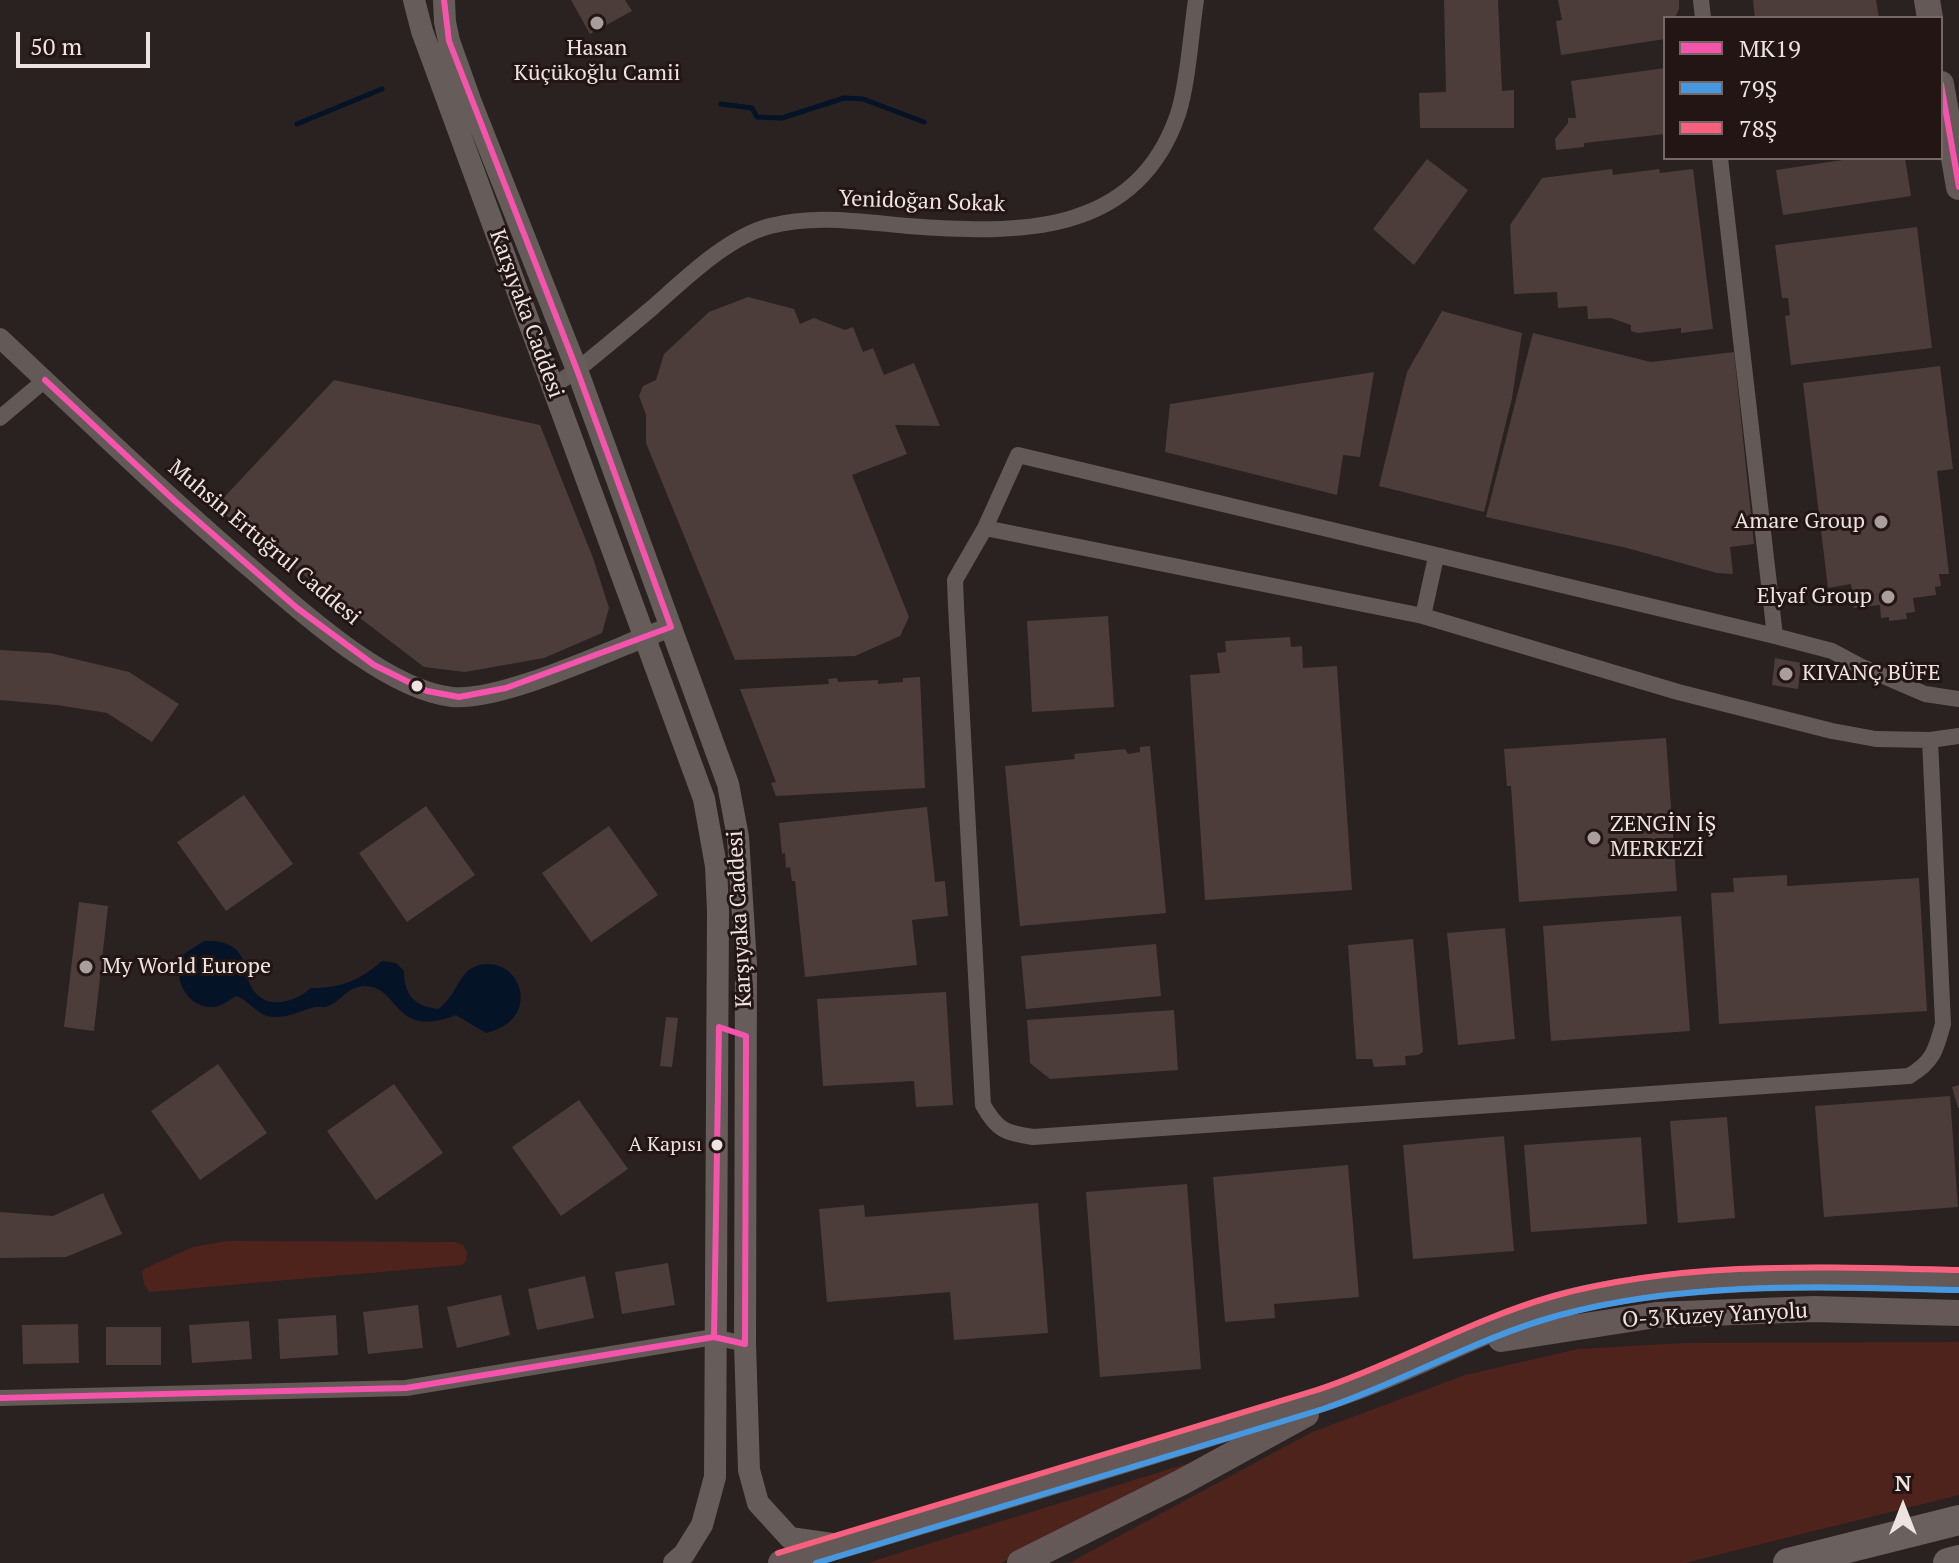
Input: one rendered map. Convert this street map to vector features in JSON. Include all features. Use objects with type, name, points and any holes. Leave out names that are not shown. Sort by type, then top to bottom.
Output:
[{"type":"highway","points":[[1788,1563],[1959,1520]]},
{"type":"highway","points":[[1948,1563],[1959,1560]]},
{"type":"main road","name":"Karşıyaka Caddesi","points":[[414,0],[422,31],[704,799],[716,866],[719,1027],[715,1477],[702,1525],[684,1554],[674,1563]]},
{"type":"main road","name":"Karşıyaka Caddesi","points":[[444,0],[445,22],[460,70],[577,370],[728,784],[743,884],[746,978],[745,1344],[749,1470],[758,1503],[790,1538],[840,1546]]},
{"type":"main road","points":[[1943,95],[1959,187]]},
{"type":"main road","points":[[781,1563],[1165,1449],[1347,1391],[1511,1321],[1584,1298],[1677,1284],[1807,1277],[1959,1280]]},
{"type":"main road","name":"O-3 Kuzey Yanyolu","points":[[1428,1357],[1512,1336],[1656,1315],[1814,1309],[1959,1313]]},
{"type":"main road","points":[[1020,1563],[1249,1447],[1347,1391]]},
{"type":"street","name":"Yenidoğan Sokak","points":[[553,386],[577,370],[712,257],[766,227],[800,219],[943,228],[1005,228],[1043,225],[1080,217],[1109,204],[1153,164],[1168,140],[1180,110],[1196,0]]},
{"type":"street","points":[[1720,160],[1775,636]]},
{"type":"street","name":"Muhsin Ertuğrul Caddesi","points":[[0,338],[183,510],[306,616],[383,670],[430,692],[454,697],[480,695],[529,682],[671,627]]},
{"type":"street","points":[[0,418],[45,380]]},
{"type":"street","points":[[1930,740],[1943,1024],[1926,1066],[1909,1076],[1049,1136],[1010,1134],[993,1124],[983,1105],[955,580],[985,528],[1018,455],[1775,636],[1832,651],[1925,694],[1959,699]]},
{"type":"street","points":[[985,528],[1423,616],[1678,692],[1832,731],[1876,739],[1930,740],[1959,736]]},
{"type":"street","points":[[1423,616],[1436,557]]},
{"type":"street","points":[[0,1398],[406,1388],[714,1337],[745,1344]]},
{"type":"shaded area","points":[[228,1241],[455,1242],[463,1245],[467,1253],[462,1265],[149,1292],[144,1284],[142,1272],[146,1268],[193,1247]]},
{"type":"shaded area","points":[[1959,1342],[1959,1495],[1685,1563],[1069,1563],[1312,1432],[1465,1375],[1578,1349],[1684,1343]]},
{"type":"shaded area","points":[[1221,1453],[1001,1563],[867,1563]]},
{"type":"water","points":[[204,941],[223,943],[238,951],[254,991],[268,1001],[286,1001],[311,988],[349,982],[382,961],[396,963],[404,971],[408,993],[423,1005],[438,1009],[469,970],[490,964],[503,968],[513,976],[521,1001],[516,1014],[505,1025],[486,1033],[456,1015],[435,1021],[408,1017],[385,994],[365,986],[353,989],[326,1007],[279,1017],[267,1016],[236,996],[218,1006],[205,1007],[189,997],[179,973],[184,954]]},
{"type":"building","name":"Hasan Küçükoğlu Camii","points":[[571,0],[625,0],[632,11],[590,34]]},
{"type":"building","points":[[1444,0],[1498,0],[1502,91],[1514,90],[1514,128],[1420,128],[1419,93],[1446,92]]},
{"type":"building","points":[[1558,0],[1679,0],[1676,16],[1663,16],[1663,39],[1561,55],[1556,21],[1562,20]]},
{"type":"building","points":[[1753,0],[1876,0],[1879,16],[1755,16]]},
{"type":"building","points":[[1663,68],[1663,134],[1584,143],[1584,147],[1556,150],[1555,139],[1568,123],[1568,118],[1576,118],[1571,81]]},
{"type":"building","points":[[1427,159],[1468,190],[1414,265],[1373,229]]},
{"type":"building","points":[[1843,160],[1905,160],[1911,196],[1783,215],[1776,170]]},
{"type":"building","points":[[1612,169],[1613,175],[1659,169],[1660,173],[1693,169],[1713,329],[1681,333],[1681,328],[1638,333],[1631,331],[1631,325],[1611,318],[1588,319],[1587,306],[1558,308],[1557,292],[1514,294],[1510,225],[1542,178]]},
{"type":"building","points":[[1917,227],[1932,348],[1791,365],[1785,316],[1790,315],[1788,298],[1782,298],[1775,245]]},
{"type":"building","points":[[748,297],[794,309],[800,324],[814,318],[845,330],[853,327],[863,352],[873,348],[884,375],[914,363],[940,426],[895,425],[907,454],[852,475],[909,617],[900,636],[855,656],[735,660],[646,443],[646,415],[639,396],[643,386],[656,380],[664,354],[709,312]]},
{"type":"building","points":[[1442,311],[1522,333],[1512,398],[1484,512],[1379,486],[1407,372]]},
{"type":"building","points":[[1533,333],[1651,362],[1734,352],[1754,544],[1730,547],[1733,574],[1717,573],[1627,548],[1486,517]]},
{"type":"building","name":"Amare Group","points":[[1940,366],[1953,469],[1937,471],[1949,574],[1939,574],[1941,586],[1935,587],[1936,595],[1913,598],[1915,612],[1906,613],[1907,619],[1889,621],[1889,617],[1881,618],[1880,605],[1854,608],[1851,584],[1828,588],[1803,383]]},
{"type":"building","points":[[1374,372],[1360,457],[1343,455],[1337,495],[1165,452],[1170,404]]},
{"type":"building","points":[[334,380],[540,425],[593,558],[609,608],[602,633],[544,658],[465,672],[424,667],[215,507]]},
{"type":"building","points":[[1108,616],[1114,707],[1032,712],[1027,621]]},
{"type":"building","points":[[1290,637],[1291,647],[1302,646],[1303,668],[1337,666],[1352,890],[1205,900],[1190,675],[1220,673],[1217,653],[1226,652],[1225,641]]},
{"type":"building","points":[[0,650],[50,653],[129,672],[179,704],[152,742],[107,713],[0,700]]},
{"type":"building","name":"KIVANÇ BÜFE","points":[[1775,658],[1801,663],[1798,689],[1772,685]]},
{"type":"building","points":[[920,677],[925,788],[776,796],[771,783],[776,782],[740,689],[829,684],[828,679],[837,678],[838,682],[878,680],[878,684]]},
{"type":"building","name":"ZENGİN İŞ MERKEZİ","points":[[1666,738],[1677,891],[1519,902],[1511,786],[1507,786],[1504,749]]},
{"type":"building","points":[[1150,746],[1166,913],[1020,926],[1005,766],[1075,759],[1074,754],[1125,749],[1128,754],[1140,752],[1140,747]]},
{"type":"building","points":[[244,795],[293,864],[226,911],[177,842]]},
{"type":"building","points":[[426,806],[475,875],[407,922],[359,853]]},
{"type":"building","points":[[927,807],[935,882],[945,881],[948,916],[912,920],[917,965],[805,977],[795,881],[792,881],[790,867],[786,868],[785,853],[782,854],[779,823]]},
{"type":"building","points":[[609,826],[658,895],[591,942],[542,873]]},
{"type":"building","points":[[1787,875],[1787,886],[1919,878],[1927,1011],[1719,1024],[1711,893],[1734,892],[1733,878]]},
{"type":"building","name":"My World Europe","points":[[79,902],[108,906],[94,1031],[64,1027]]},
{"type":"building","points":[[1681,916],[1690,1031],[1551,1041],[1543,926]]},
{"type":"building","points":[[1505,928],[1515,1039],[1458,1045],[1447,933]]},
{"type":"building","points":[[1413,939],[1423,1052],[1405,1056],[1406,1065],[1374,1067],[1372,1059],[1356,1059],[1348,945]]},
{"type":"building","points":[[1156,944],[1161,996],[1026,1009],[1021,956]]},
{"type":"building","points":[[946,992],[953,1105],[916,1107],[914,1081],[823,1086],[817,999]]},
{"type":"building","points":[[1174,1010],[1178,1070],[1050,1079],[1030,1063],[1027,1020]]},
{"type":"building","points":[[666,1017],[678,1018],[672,1067],[660,1066]]},
{"type":"building","points":[[218,1064],[267,1133],[200,1180],[151,1111]]},
{"type":"building","points":[[394,1084],[443,1153],[376,1200],[327,1131]]},
{"type":"building","points":[[1959,1085],[1959,1108],[1958,1108],[1952,1087]]},
{"type":"building","points":[[1950,1096],[1958,1207],[1824,1217],[1815,1106]]},
{"type":"building","points":[[579,1100],[628,1169],[561,1216],[512,1147]]},
{"type":"building","points":[[1727,1117],[1735,1218],[1678,1223],[1670,1121]]},
{"type":"building","points":[[1504,1136],[1514,1251],[1413,1259],[1403,1145]]},
{"type":"building","points":[[1641,1137],[1647,1224],[1531,1232],[1524,1145]]},
{"type":"building","points":[[1348,1165],[1359,1297],[1274,1304],[1275,1318],[1225,1322],[1213,1177]]},
{"type":"building","points":[[1187,1184],[1201,1369],[1100,1377],[1086,1192]]},
{"type":"building","points":[[103,1193],[122,1234],[66,1257],[0,1258],[0,1212],[53,1216]]},
{"type":"building","points":[[1038,1203],[1048,1333],[954,1340],[950,1292],[827,1302],[819,1209],[864,1205],[865,1217]]},
{"type":"building","points":[[668,1263],[675,1305],[622,1314],[615,1272]]},
{"type":"building","points":[[585,1276],[594,1318],[537,1330],[528,1289]]},
{"type":"building","points":[[501,1295],[510,1335],[457,1348],[447,1307]]},
{"type":"building","points":[[418,1305],[423,1348],[368,1354],[363,1312]]},
{"type":"building","points":[[336,1315],[338,1355],[280,1359],[278,1319]]},
{"type":"building","points":[[249,1321],[252,1359],[192,1363],[189,1325]]},
{"type":"building","points":[[78,1324],[79,1363],[23,1364],[22,1325]]},
{"type":"building","points":[[106,1327],[161,1327],[161,1365],[106,1365]]},
{"type":"waterway","points":[[297,124],[382,89]]},
{"type":"waterway","points":[[721,104],[752,108],[757,117],[782,118],[844,98],[863,99],[924,122]]},
{"type":"transit line","name":"MK19","points":[[45,380],[175,501],[297,608],[374,665],[427,691],[459,697],[506,688],[671,627],[577,370],[449,41],[444,0]]},
{"type":"transit line","name":"MK19","points":[[1943,95],[1959,187]]},
{"type":"transit line","name":"MK19","points":[[719,1027],[746,1036],[745,1344],[714,1337],[719,1027]]},
{"type":"transit line","name":"78Ş","points":[[778,1553],[1317,1390],[1494,1317],[1554,1296],[1604,1284],[1654,1276],[1755,1268],[1959,1270]]},
{"type":"transit line","name":"79Ş","points":[[816,1563],[1323,1409],[1500,1335],[1560,1315],[1658,1296],[1708,1291],[1809,1287],[1959,1290]]},
{"type":"transit line","name":"MK19","points":[[0,1398],[406,1388],[714,1337]]},
{"type":"place","name":"Hasan Küçükoğlu Camii","points":[[597,23]]},
{"type":"place","name":"Amare Group","points":[[1881,522]]},
{"type":"place","name":"Elyaf Group","points":[[1888,597]]},
{"type":"place","name":"KIVANÇ BÜFE","points":[[1786,674]]},
{"type":"place","name":"ZENGİN İŞ MERKEZİ","points":[[1594,838]]},
{"type":"place","name":"My World Europe","points":[[86,967]]},
{"type":"place","name":"A Kapısı","points":[[717,1145]]}]
